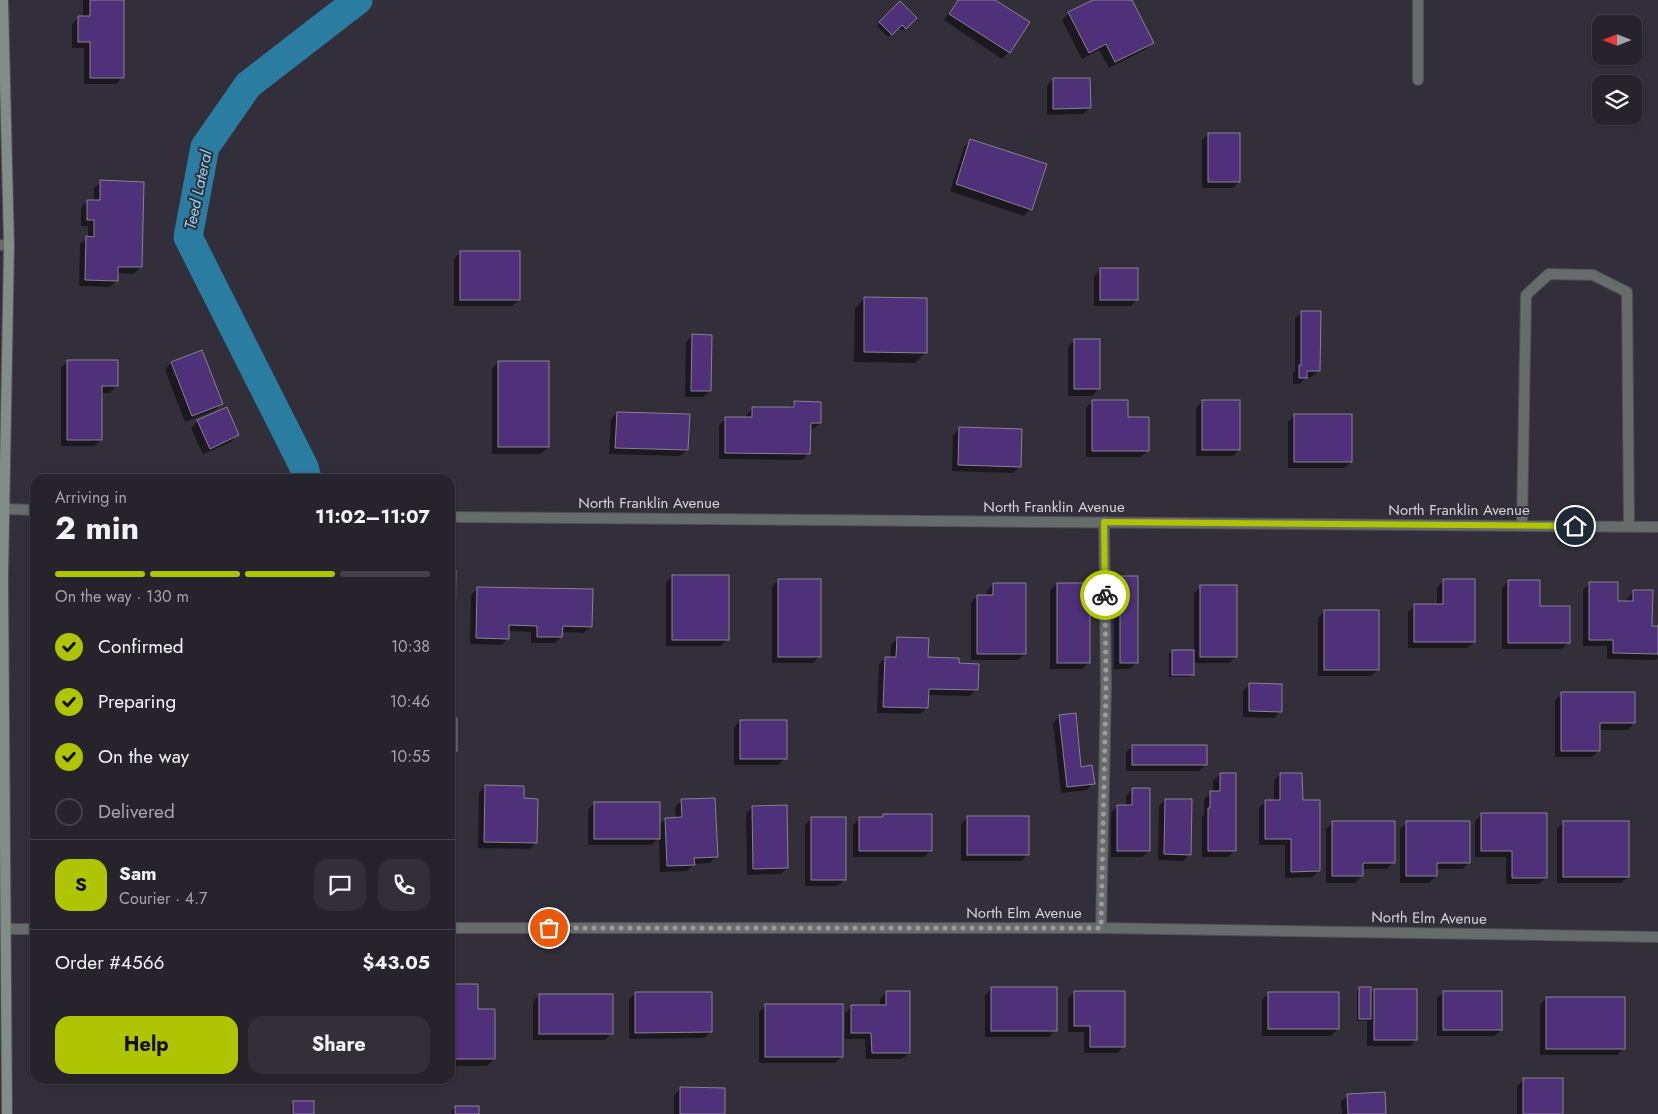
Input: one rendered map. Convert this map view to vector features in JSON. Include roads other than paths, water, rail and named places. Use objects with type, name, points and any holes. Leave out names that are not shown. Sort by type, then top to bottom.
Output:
[{"type":"street","points":[[3,0],[5,509],[3,578],[7,1114]]},
{"type":"street","points":[[1418,0],[1418,80]]},
{"type":"street","points":[[1522,525],[1526,295],[1549,274],[1593,275],[1627,292],[1628,526]]},
{"type":"street","points":[[5,509],[30,510]]},
{"type":"street","name":"North Franklin Avenue","points":[[455,517],[1658,526]]},
{"type":"street","points":[[1101,928],[1106,686],[1104,522]]},
{"type":"street","points":[[6,928],[30,928]]},
{"type":"street","name":"North Elm Avenue","points":[[455,928],[1101,928],[1658,937]]},
{"type":"waterway","name":"Teed Lateral","points":[[306,474],[304,467],[188,237],[205,147],[248,85],[358,0]]}]
